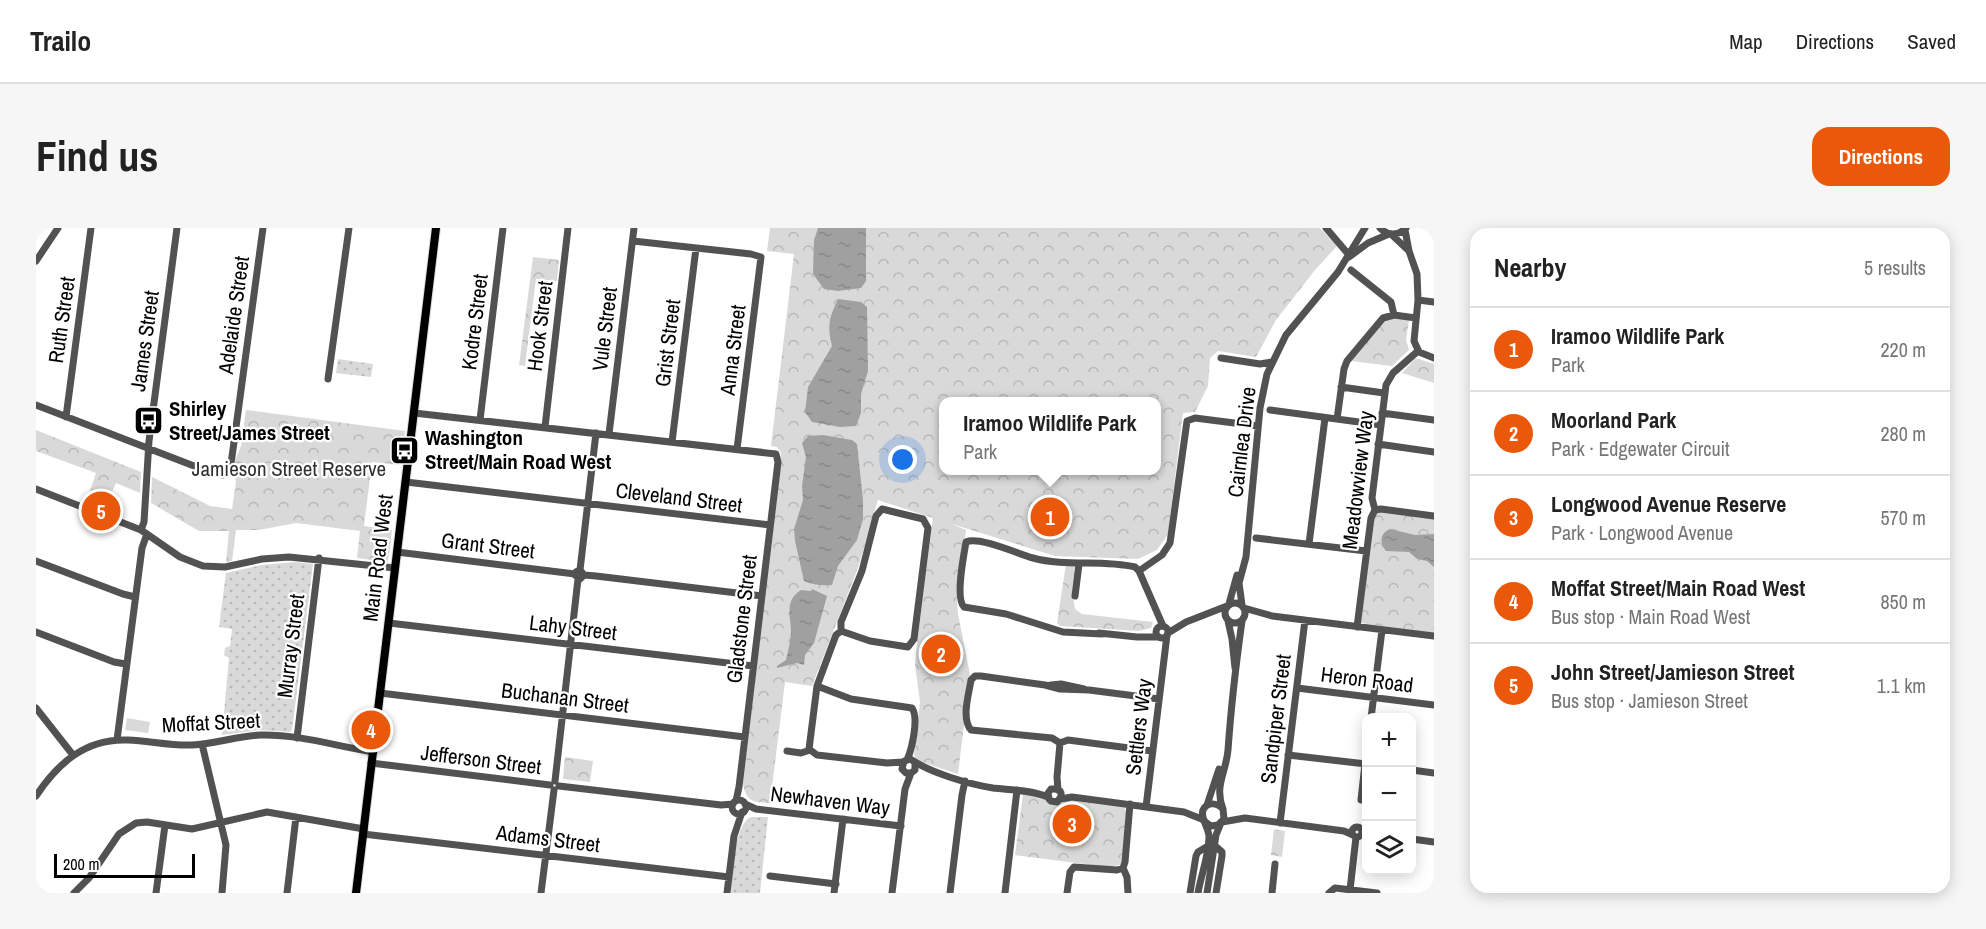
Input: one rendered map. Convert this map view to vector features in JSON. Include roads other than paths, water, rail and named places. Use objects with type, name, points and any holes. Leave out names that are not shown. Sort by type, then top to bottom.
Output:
[{"type":"main road","name":"Main Road West","points":[[356,893],[436,228]]},
{"type":"street","points":[[36,261],[58,228]]},
{"type":"street","name":"Ruth Street","points":[[66,417],[91,228]]},
{"type":"street","name":"James Street","points":[[117,740],[144,532],[148,448],[177,228]]},
{"type":"street","name":"Adelaide Street","points":[[148,448],[207,471],[225,475],[230,472],[262,228]]},
{"type":"street","points":[[328,379],[349,228]]},
{"type":"street","name":"Kodre Street","points":[[480,420],[503,228]]},
{"type":"street","name":"Hook Street","points":[[545,427],[568,228]]},
{"type":"street","name":"Vule Street","points":[[609,434],[634,228]]},
{"type":"street","points":[[1326,228],[1339,242],[1348,257]]},
{"type":"street","name":"Cairnlea Drive","points":[[1243,607],[1239,583],[1245,565],[1258,426],[1267,374],[1286,335],[1348,257],[1365,228]]},
{"type":"street","points":[[1380,228],[1391,234],[1409,251]]},
{"type":"street","points":[[1405,229],[1409,251],[1417,274],[1418,300],[1414,340],[1418,351],[1434,358]]},
{"type":"street","name":"Cairnlea Drive","points":[[1348,257],[1368,243],[1400,233],[1405,229]]},
{"type":"street","points":[[633,241],[696,248]]},
{"type":"street","points":[[1339,242],[1354,246]]},
{"type":"street","name":"Anna Street","points":[[696,248],[759,256],[761,261],[737,449]]},
{"type":"street","name":"Grist Street","points":[[672,442],[696,248]]},
{"type":"street","points":[[1351,270],[1391,302],[1394,315]]},
{"type":"street","points":[[1418,300],[1434,302]]},
{"type":"street","points":[[1337,419],[1347,362],[1383,318],[1394,315],[1416,318]]},
{"type":"street","name":"Meadowview Way","points":[[1357,627],[1371,518],[1375,510],[1371,502],[1384,393],[1393,373],[1418,351]]},
{"type":"street","points":[[1221,358],[1260,364],[1272,362]]},
{"type":"street","points":[[1260,364],[1267,374]]},
{"type":"street","points":[[1341,387],[1384,393]]},
{"type":"street","points":[[36,405],[148,448]]},
{"type":"street","points":[[1270,410],[1381,425]]},
{"type":"street","points":[[414,412],[737,449]]},
{"type":"street","points":[[1382,413],[1434,420]]},
{"type":"street","points":[[1139,571],[1162,555],[1170,543],[1187,421],[1195,418],[1258,426]]},
{"type":"street","points":[[1309,544],[1325,418]]},
{"type":"street","points":[[541,893],[596,433]]},
{"type":"street","points":[[1378,444],[1434,452]]},
{"type":"street","name":"Gladstone Street","points":[[737,449],[776,454],[778,462],[738,807]]},
{"type":"street","name":"Cleveland Street","points":[[406,482],[770,525]]},
{"type":"street","points":[[36,489],[144,532],[186,560],[208,567],[225,567],[280,557],[319,558],[395,568]]},
{"type":"street","points":[[882,509],[923,519],[928,531],[914,642],[908,646],[876,643],[841,631],[841,622],[862,571],[877,513],[882,509]]},
{"type":"street","points":[[1375,510],[1434,516]]},
{"type":"street","points":[[1256,538],[1366,551]]},
{"type":"street","points":[[1162,632],[1157,613],[1139,571],[1133,566],[1078,564],[1037,559],[978,540],[970,540],[966,543],[960,594],[962,606],[1006,614],[1052,629],[1144,637],[1162,632],[1236,603],[1272,616]]},
{"type":"street","name":"Cairnlea Drive","points":[[1228,605],[1246,547]]},
{"type":"street","name":"Grant Street","points":[[397,552],[762,596]]},
{"type":"street","name":"Murray Street","points":[[297,738],[319,558]]},
{"type":"street","points":[[36,561],[135,597]]},
{"type":"street","points":[[1075,596],[1078,564]]},
{"type":"street","points":[[1228,605],[1225,612],[1232,639],[1236,673]]},
{"type":"street","points":[[1198,893],[1211,846],[1224,816],[1219,799],[1219,787],[1226,758],[1242,620],[1245,614],[1243,607]]},
{"type":"street","points":[[1205,615],[1219,616],[1236,624],[1242,620],[1259,616],[1272,616],[1434,636]]},
{"type":"street","name":"Sandpiper Street","points":[[1280,823],[1305,620]]},
{"type":"street","name":"Lahy Street","points":[[389,623],[753,666]]},
{"type":"street","points":[[1372,713],[1382,630]]},
{"type":"street","points":[[810,750],[817,686],[836,635],[841,631]]},
{"type":"street","points":[[36,632],[114,662],[126,664]]},
{"type":"street","name":"Settlers Way","points":[[1146,807],[1164,652],[1162,632]]},
{"type":"street","points":[[1060,743],[1052,738],[971,730],[966,725],[971,680],[975,676],[1045,685],[1060,684],[1159,699]]},
{"type":"street","points":[[817,686],[851,699],[912,708],[915,716],[892,893]]},
{"type":"street","name":"Heron Road","points":[[1297,688],[1434,705]]},
{"type":"street","name":"Buchanan Street","points":[[380,693],[745,736]]},
{"type":"street","points":[[36,708],[73,754]]},
{"type":"street","name":"Moffat Street","points":[[36,796],[52,773],[73,754],[96,744],[117,740],[202,744],[260,735],[297,738],[373,752]]},
{"type":"street","points":[[1060,743],[1068,740],[1152,751]]},
{"type":"street","points":[[1207,893],[1211,846],[1202,813],[1212,796],[1228,741]]},
{"type":"street","points":[[1055,793],[1060,743]]},
{"type":"street","points":[[202,744],[226,854],[222,893]]},
{"type":"street","points":[[787,751],[801,753],[810,750]]},
{"type":"street","points":[[810,750],[817,755],[929,769],[982,786],[1034,793],[1055,793],[1184,812],[1210,826],[1245,818]]},
{"type":"street","points":[[1288,755],[1362,764]]},
{"type":"street","name":"Jefferson Street","points":[[372,763],[738,807]]},
{"type":"street","points":[[1361,800],[1366,767]]},
{"type":"street","points":[[1416,771],[1434,773]]},
{"type":"street","points":[[950,893],[965,781]]},
{"type":"street","points":[[1005,893],[1017,790]]},
{"type":"street","points":[[1128,893],[1127,877],[1123,868],[1130,804]]},
{"type":"street","points":[[1184,812],[1214,804],[1245,818],[1360,833],[1350,890]]},
{"type":"street","points":[[727,893],[738,807]]},
{"type":"street","name":"Newhaven Way","points":[[738,807],[901,826]]},
{"type":"street","name":"Adams Street","points":[[74,893],[89,878],[122,830],[131,825],[142,822],[187,829],[262,812],[363,831],[729,877]]},
{"type":"street","points":[[287,893],[296,817]]},
{"type":"street","points":[[834,893],[843,819]]},
{"type":"street","points":[[156,893],[165,825]]},
{"type":"street","points":[[1416,840],[1434,842]]},
{"type":"street","points":[[1190,893],[1196,856],[1198,852],[1211,846]]},
{"type":"street","points":[[1211,846],[1222,852],[1216,893]]},
{"type":"street","points":[[1272,893],[1275,864]]},
{"type":"street","points":[[1067,893],[1070,872],[1074,867],[1117,870],[1123,868]]},
{"type":"street","points":[[770,876],[836,884]]},
{"type":"street","points":[[1329,893],[1335,888],[1377,893]]},
{"type":"water","points":[[818,228],[866,228],[866,281],[861,288],[838,291],[824,289],[813,274],[814,240]]},
{"type":"water","points":[[838,299],[861,302],[867,307],[868,371],[861,394],[861,413],[856,426],[840,427],[812,422],[805,412],[808,387],[832,346],[830,322]]},
{"type":"water","points":[[823,435],[852,440],[857,444],[863,500],[863,519],[857,540],[838,566],[832,585],[804,581],[794,529],[803,500],[802,486],[806,457],[802,443],[808,436]]},
{"type":"water","points":[[1390,529],[1415,535],[1434,534],[1434,567],[1427,561],[1417,559],[1409,552],[1386,551],[1382,545],[1382,539],[1384,533]]},
{"type":"water","points":[[812,589],[827,596],[814,643],[805,655],[804,665],[797,663],[777,668],[786,660],[791,630],[790,608],[793,598],[801,590],[811,591]]},
{"type":"place","name":"Shirley Street/James Street","points":[[148,421]]},
{"type":"place","name":"Washington Street/Main Road West","points":[[404,450]]},
{"type":"place","name":"John Street/Jamieson Street","points":[[101,511]]},
{"type":"place","name":"Iramoo Wildlife Park","points":[[1050,517]]},
{"type":"place","name":"Moorland Park","points":[[941,654]]},
{"type":"place","name":"Moffat Street/Main Road West","points":[[371,730]]},
{"type":"place","name":"Longwood Avenue Reserve","points":[[1072,824]]},
{"type":"park label","name":"Jamieson Street Reserve","points":[[289,469]]}]
